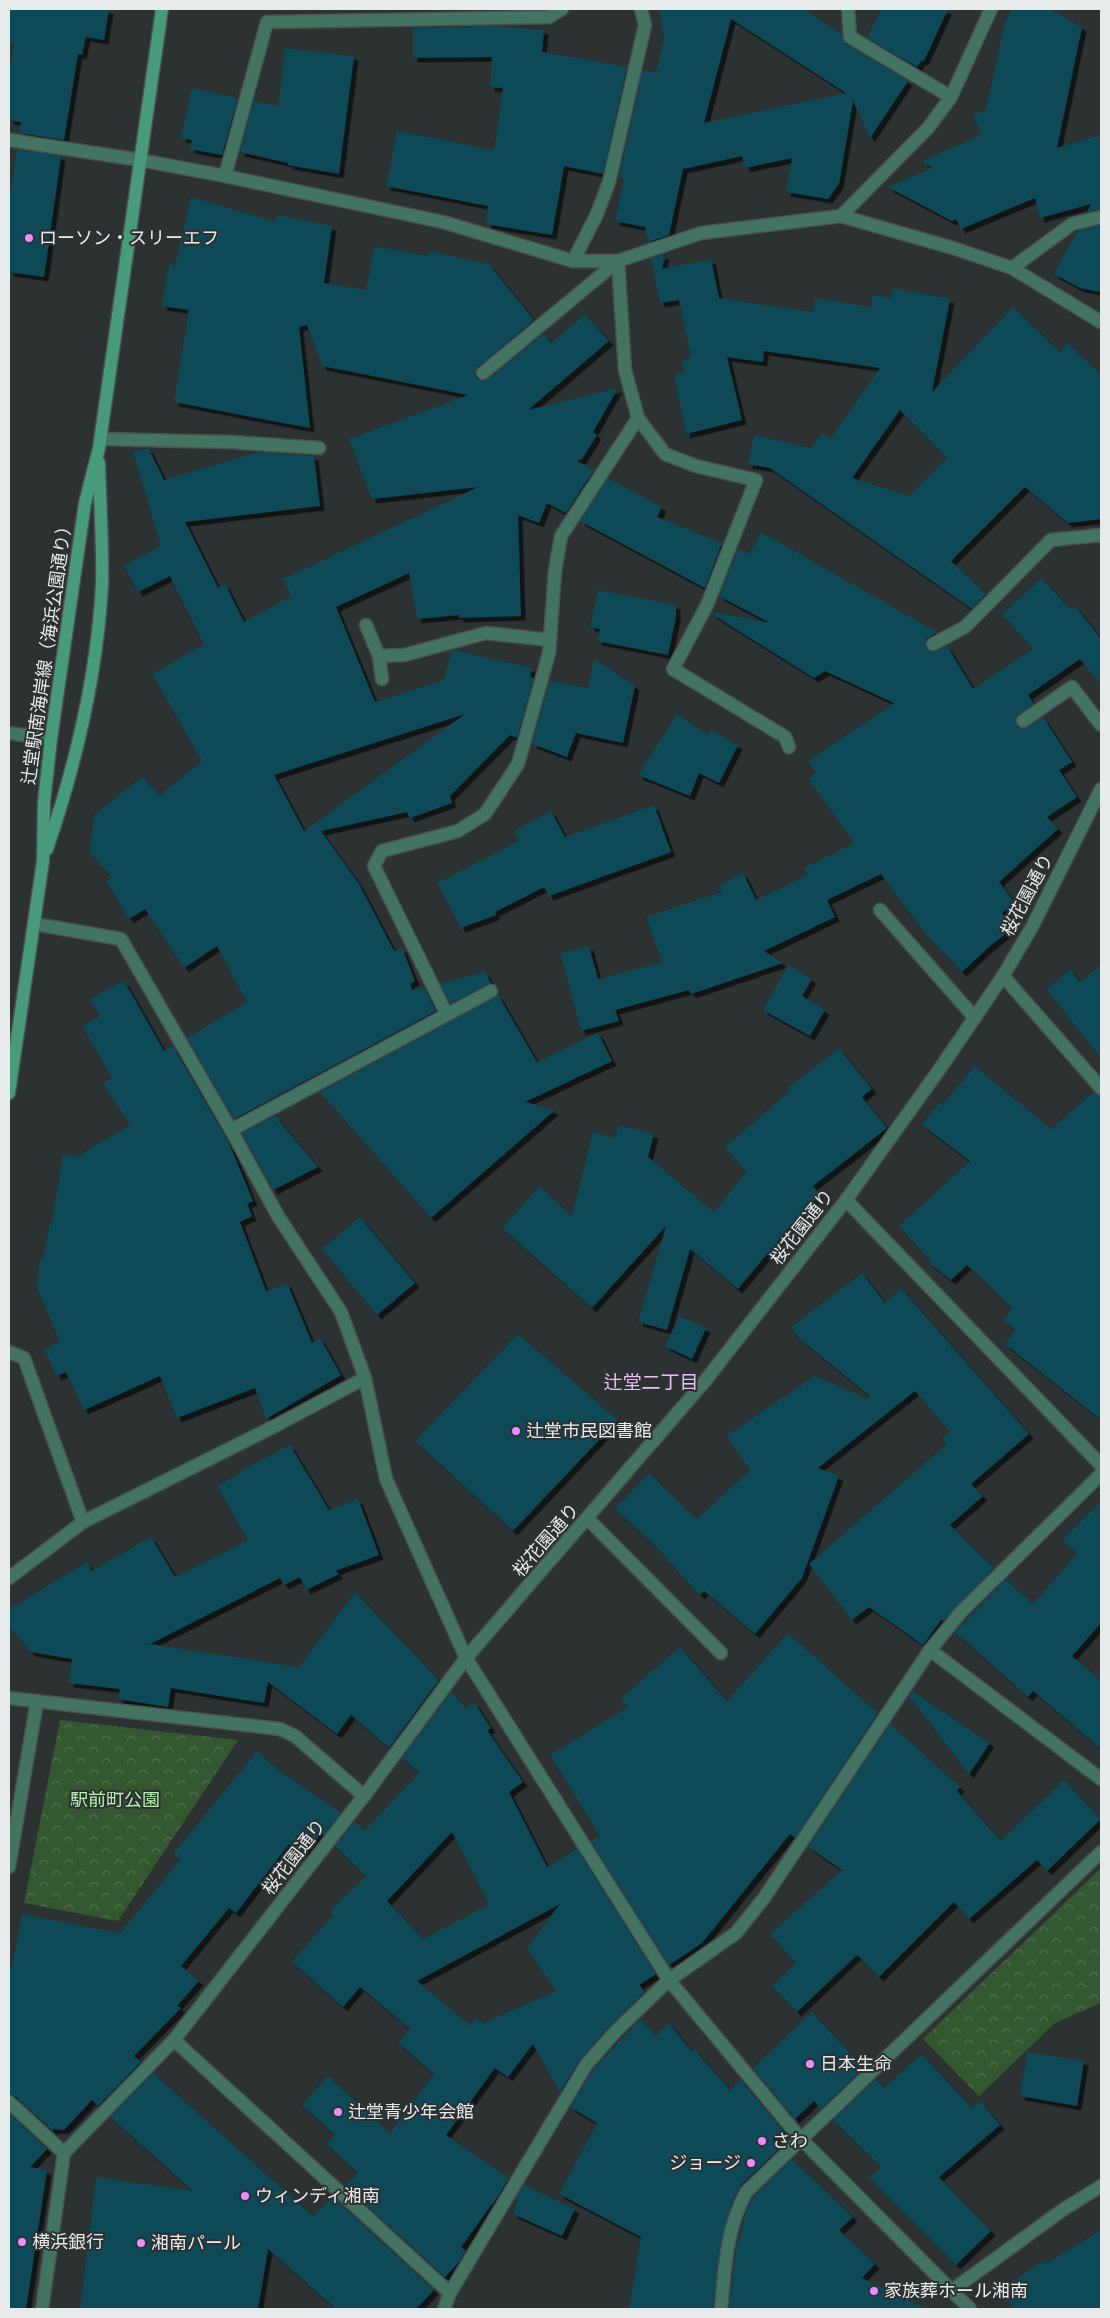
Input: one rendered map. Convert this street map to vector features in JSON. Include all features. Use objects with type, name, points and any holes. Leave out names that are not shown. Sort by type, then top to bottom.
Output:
[{"type":"street","name":"辻堂駅南海岸線（海浜公園通り）","points":[[9,1093],[43,861],[44,802],[51,739],[85,503],[99,444],[162,9]]},
{"type":"street","points":[[225,176],[268,22],[530,13],[549,17],[562,9]]},
{"type":"street","points":[[573,261],[597,214],[609,182],[645,25],[641,9]]},
{"type":"street","points":[[848,9],[850,37],[951,97]]},
{"type":"street","points":[[841,216],[928,128],[951,97],[991,9]]},
{"type":"street","points":[[9,140],[140,160],[225,176],[443,222],[573,261],[618,262]]},
{"type":"street","points":[[483,373],[618,262],[701,233],[841,216],[953,248],[1012,268],[1101,322]]},
{"type":"street","points":[[1012,268],[1072,224],[1101,217]]},
{"type":"street","points":[[618,262],[625,370],[638,418],[665,454],[696,466],[756,480],[707,605],[673,669],[785,738],[789,747]]},
{"type":"street","points":[[446,1013],[374,866],[382,850],[458,831],[485,814],[518,764],[549,653],[555,571],[561,536],[638,418]]},
{"type":"street","points":[[99,444],[230,442],[319,448]]},
{"type":"street","name":"辻堂駅南海岸線（海浜公園通り）","points":[[43,861],[63,801],[80,734],[97,646],[102,584],[99,444]]},
{"type":"street","points":[[933,644],[965,627],[1051,540],[1101,535]]},
{"type":"street","points":[[366,625],[379,656],[382,679]]},
{"type":"street","points":[[379,656],[404,655],[486,633],[550,640]]},
{"type":"street","points":[[1023,721],[1072,687],[1101,725]]},
{"type":"street","points":[[9,733],[51,739]]},
{"type":"street","name":"桜花園通り","points":[[64,2153],[174,2040],[364,1796],[466,1658],[588,1519],[704,1381],[846,1200],[1003,976],[1032,927],[1101,789]]},
{"type":"street","points":[[880,910],[975,1018]]},
{"type":"street","points":[[34,924],[121,939],[232,1130],[278,1216],[340,1312],[365,1378],[386,1479],[466,1658],[669,1980],[800,2138],[970,2309]]},
{"type":"street","points":[[1003,976],[1101,1088]]},
{"type":"street","points":[[232,1130],[446,1013],[491,991]]},
{"type":"street","points":[[846,1200],[1101,1465]]},
{"type":"street","points":[[9,1352],[24,1358],[83,1522]]},
{"type":"street","points":[[9,1578],[83,1522],[275,1426],[365,1378]]},
{"type":"street","points":[[444,2309],[450,2293],[586,2066],[615,2032],[669,1980],[736,1933],[764,1898],[930,1650],[961,1612],[1101,1474]]},
{"type":"street","points":[[588,1519],[721,1653]]},
{"type":"street","points":[[930,1650],[1101,1778]]},
{"type":"street","points":[[9,1698],[280,1729],[295,1736],[364,1796]]},
{"type":"street","points":[[9,1867],[37,1701]]},
{"type":"street","points":[[721,2309],[728,2239],[736,2211],[746,2192],[800,2138],[1101,1852]]},
{"type":"street","points":[[174,2040],[450,2293]]},
{"type":"street","points":[[9,2102],[64,2153],[42,2309]]},
{"type":"street","points":[[951,2291],[1064,2209],[1101,2186]]},
{"type":"green space","name":"駅前町公園","points":[[60,1720],[238,1740],[118,1921],[24,1903]]},
{"type":"green space","points":[[1101,1868],[1101,2003],[1055,2023],[979,2096],[923,2039]]},
{"type":"building","points":[[9,9],[109,9],[104,40],[86,37],[82,55],[78,54],[64,140],[19,133],[21,122],[9,120],[9,74],[14,44],[9,43]]},
{"type":"building","points":[[659,9],[803,9],[842,34],[846,44],[908,81],[870,138],[853,101],[839,184],[828,199],[786,192],[792,158],[745,168],[742,156],[683,169],[669,235],[648,242],[645,227],[615,221],[624,178],[619,177],[643,70],[656,73],[664,38]],"holes":[[[731,19],[846,93],[704,123]]]},
{"type":"building","points":[[881,9],[948,9],[924,61],[922,60],[917,67],[867,38]]},
{"type":"building","points":[[1012,9],[1049,9],[1082,27],[1057,148],[1101,135],[1101,209],[1087,212],[1091,204],[1040,218],[1035,198],[961,229],[956,219],[952,221],[888,187],[932,168],[922,161],[981,135],[973,115],[986,110],[1004,25]]},
{"type":"building","points":[[490,26],[544,30],[542,52],[627,67],[603,174],[564,166],[552,235],[486,224],[488,206],[386,186],[397,131],[494,150],[503,88],[490,87],[492,57],[413,58],[413,28]]},
{"type":"building","points":[[285,48],[354,56],[339,174],[288,165],[288,163],[240,152],[254,101],[278,106]]},
{"type":"building","points":[[192,88],[238,98],[222,155],[190,149],[192,140],[181,138]]},
{"type":"building","name":"ローソン・スリーエフ","points":[[17,149],[61,156],[44,277],[9,272],[9,203]]},
{"type":"building","points":[[191,197],[276,222],[277,215],[332,226],[324,283],[366,290],[374,246],[428,256],[429,251],[489,264],[534,320],[478,367],[475,374],[477,379],[484,381],[488,379],[544,333],[551,343],[585,314],[609,341],[528,410],[618,388],[593,432],[597,435],[582,459],[577,461],[594,470],[566,513],[547,503],[539,523],[518,515],[521,616],[459,618],[459,615],[417,619],[409,573],[336,607],[375,702],[444,680],[451,651],[454,650],[532,668],[530,677],[534,678],[517,738],[510,735],[450,796],[452,803],[410,818],[407,812],[321,831],[359,884],[394,951],[402,948],[415,981],[410,984],[412,990],[424,987],[436,1011],[234,1119],[187,1038],[247,1002],[217,946],[184,968],[145,909],[129,919],[106,881],[112,878],[89,852],[95,814],[142,777],[160,795],[202,761],[152,674],[204,644],[170,576],[138,592],[124,565],[161,546],[133,452],[148,448],[164,480],[258,452],[314,456],[320,506],[185,522],[218,588],[225,584],[244,622],[291,596],[283,579],[478,487],[372,499],[349,439],[468,395],[322,366],[307,325],[299,327],[310,428],[174,402],[189,310],[162,306],[169,264],[175,265]],"holes":[[[465,714],[304,831],[274,775]]]},
{"type":"building","points":[[1101,225],[1101,292],[1080,288],[1054,274],[1077,231]]},
{"type":"building","points":[[665,254],[662,269],[711,259],[719,298],[814,312],[815,298],[871,307],[873,295],[891,298],[893,288],[950,299],[932,392],[1013,307],[1060,352],[1067,343],[1101,374],[1101,519],[1068,523],[1025,487],[951,561],[986,594],[972,609],[770,468],[748,464],[754,435],[811,448],[822,433],[830,439],[880,368],[764,351],[763,362],[727,357],[742,420],[686,434],[674,375],[684,372],[682,360],[691,358],[679,300],[660,303],[651,258]],"holes":[[[900,410],[947,458],[909,496],[852,478]]]},
{"type":"building","points":[[608,478],[662,507],[657,517],[722,543],[705,588],[580,521]]},
{"type":"building","points":[[761,532],[937,632],[926,639],[926,648],[933,652],[947,646],[973,689],[1033,649],[1002,614],[1042,578],[1070,609],[1075,606],[1101,639],[1101,685],[1080,659],[1028,695],[1034,704],[1018,715],[1015,722],[1019,728],[1024,729],[1043,717],[1072,762],[1059,770],[1077,797],[1047,817],[1058,829],[999,882],[1015,903],[1002,913],[1013,928],[962,972],[928,937],[881,874],[827,900],[835,917],[764,951],[783,963],[691,994],[689,990],[615,1010],[619,1021],[581,1031],[560,953],[589,946],[598,979],[662,962],[646,917],[722,892],[719,885],[743,873],[756,900],[807,875],[804,868],[854,843],[808,778],[816,773],[808,761],[894,703],[825,671],[814,678],[712,614],[713,612],[770,623],[719,596],[738,549],[749,554]]},
{"type":"building","points":[[598,590],[676,605],[676,617],[668,655],[597,641],[600,629],[590,627]]},
{"type":"building","points":[[594,659],[635,686],[623,743],[576,733],[567,757],[532,744],[550,681],[588,688]]},
{"type":"building","points":[[677,714],[708,735],[710,730],[738,745],[719,783],[699,773],[690,796],[638,775]]},
{"type":"building","points":[[654,805],[671,852],[549,896],[544,887],[495,912],[496,915],[461,928],[437,883],[519,841],[514,831],[551,811],[565,837]]},
{"type":"building","points":[[788,965],[812,979],[802,996],[825,1010],[810,1036],[763,1010]]},
{"type":"building","points":[[1101,965],[1101,1058],[1046,989],[1070,970],[1080,982]]},
{"type":"building","points":[[485,972],[491,983],[450,1004],[440,983]]},
{"type":"building","points":[[124,981],[164,1051],[173,1046],[228,1141],[253,1201],[247,1204],[252,1216],[240,1222],[266,1291],[287,1283],[312,1343],[320,1338],[341,1375],[266,1419],[255,1388],[177,1418],[160,1376],[84,1410],[66,1372],[57,1376],[44,1349],[60,1341],[37,1288],[40,1258],[43,1259],[50,1222],[52,1223],[63,1155],[76,1157],[130,1125],[103,1083],[112,1078],[82,1026],[100,1016],[90,999]]},
{"type":"building","points":[[498,995],[537,1062],[598,1033],[612,1061],[525,1102],[555,1110],[431,1218],[320,1092]]},
{"type":"building","points":[[839,1048],[872,1089],[862,1097],[887,1128],[813,1186],[819,1194],[793,1227],[791,1225],[738,1289],[690,1249],[667,1330],[638,1322],[666,1226],[592,1308],[502,1228],[540,1186],[572,1216],[593,1132],[615,1138],[618,1125],[654,1134],[648,1157],[714,1212],[746,1172],[725,1147],[790,1091],[788,1088]]},
{"type":"building","points":[[975,1066],[1051,1129],[1094,1092],[1101,1096],[1101,1420],[1005,1344],[1015,1330],[1003,1320],[1012,1308],[967,1265],[951,1280],[929,1263],[931,1261],[899,1226],[970,1161],[922,1125],[940,1102],[943,1104]]},
{"type":"building","points":[[275,1116],[318,1167],[273,1190],[242,1133]]},
{"type":"building","points":[[360,1217],[415,1283],[377,1315],[322,1249]]},
{"type":"building","points":[[862,1273],[885,1303],[901,1288],[1029,1434],[971,1484],[983,1496],[950,1525],[994,1568],[943,1621],[941,1620],[923,1645],[869,1607],[852,1620],[809,1564],[947,1444],[942,1438],[950,1432],[915,1391],[818,1468],[839,1476],[802,1578],[755,1634],[704,1591],[700,1595],[652,1543],[615,1509],[649,1473],[697,1519],[750,1470],[726,1436],[815,1376],[868,1399],[870,1396],[801,1340],[791,1327]]},
{"type":"building","points":[[679,1316],[706,1328],[692,1359],[665,1346]]},
{"type":"building","name":"辻堂市民図書館","points":[[518,1334],[618,1420],[513,1531],[415,1441]]},
{"type":"building","points":[[290,1445],[329,1510],[358,1499],[379,1555],[335,1571],[339,1574],[306,1590],[300,1577],[284,1585],[280,1578],[150,1644],[299,1667],[355,1592],[439,1680],[389,1748],[351,1715],[337,1734],[268,1682],[264,1703],[171,1688],[168,1707],[118,1699],[120,1689],[69,1683],[72,1659],[31,1652],[9,1627],[9,1609],[87,1562],[92,1571],[151,1537],[175,1577],[248,1540],[217,1486],[241,1473],[240,1471]]},
{"type":"building","points":[[1101,1501],[1101,1623],[1072,1656],[1101,1681],[1101,1749],[1033,1691],[1028,1697],[955,1632],[1006,1579],[1033,1604],[1077,1554],[1062,1540]]},
{"type":"building","points":[[788,1633],[878,1713],[795,1838],[790,1834],[702,1943],[669,1965],[591,1841],[600,1836],[550,1755],[628,1707],[620,1699],[680,1647],[727,1701]]},
{"type":"building","points":[[912,1691],[990,1743],[969,1774],[909,1696]]},
{"type":"building","points":[[451,1692],[466,1708],[474,1702],[491,1728],[487,1730],[523,1782],[509,1792],[547,1867],[577,1849],[656,1974],[639,1985],[645,1992],[609,2027],[580,2060],[560,2092],[533,2044],[508,2077],[495,2068],[446,2135],[509,2178],[493,2204],[461,2247],[466,2251],[459,2262],[445,2277],[345,2186],[358,2173],[326,2144],[335,2135],[302,2105],[328,2076],[390,2133],[434,2074],[398,2043],[410,2029],[360,1987],[343,2007],[292,1962],[333,1915],[330,1911],[366,1876],[335,1846],[354,1822],[365,1830],[419,1773],[402,1758]],"holes":[[[452,1832],[489,1904],[423,1939],[387,1901]],[[560,1904],[527,1948],[556,1991],[483,2023],[476,2018],[470,2025],[417,1981]]]},
{"type":"building","points":[[890,1724],[960,1787],[957,1791],[1001,1841],[1064,1780],[1101,1819],[1047,1871],[1037,1860],[969,1919],[954,1902],[879,1977],[857,1955],[797,2012],[772,1986],[796,1963],[770,1934],[842,1870],[808,1847]]},
{"type":"building","points":[[257,1751],[281,1772],[341,1813],[324,1835],[321,1833],[306,1855],[289,1844],[236,1913],[229,1908],[181,1966],[199,1981],[177,2006],[181,2008],[134,2056],[141,2062],[98,2106],[92,2100],[64,2130],[53,2129],[53,2131],[15,2096],[9,2094],[9,1967],[12,1967],[22,1914],[120,1933],[180,1860],[173,1854]]},
{"type":"building","points":[[812,2012],[864,2068],[821,2109],[814,2101],[795,2119],[753,2068]]},
{"type":"building","points":[[640,2019],[656,2035],[669,2023],[692,2052],[694,2049],[730,2090],[741,2080],[783,2130],[773,2140],[781,2147],[740,2186],[732,2203],[720,2247],[713,2309],[629,2309],[641,2237],[559,2194],[597,2123],[570,2107],[593,2070]]},
{"type":"building","points":[[1027,2052],[1084,2061],[1077,2106],[1020,2096]]},
{"type":"building","points":[[922,2054],[972,2108],[980,2101],[1000,2125],[939,2177],[991,2231],[956,2265],[869,2178],[881,2167],[833,2120],[875,2079],[884,2088]]},
{"type":"building","points":[[153,2073],[313,2216],[333,2197],[434,2290],[416,2309],[336,2309],[268,2249],[258,2309],[80,2309],[96,2177],[193,2191],[110,2117]]},
{"type":"building","name":"横浜銀行","points":[[9,2113],[47,2149],[30,2167],[47,2170],[26,2309],[9,2309]]},
{"type":"building","points":[[792,2159],[853,2217],[839,2230],[875,2264],[862,2278],[927,2309],[729,2309],[736,2250],[747,2209],[753,2197]]},
{"type":"building","points":[[524,2185],[575,2209],[562,2236],[513,2214],[518,2197],[514,2201]]},
{"type":"building","points":[[1101,2230],[1101,2309],[1014,2309],[1001,2290],[1044,2260],[1046,2264]]},
{"type":"place","name":"ローソン・スリーエフ","points":[[29,238]]},
{"type":"place","name":"辻堂市民図書館","points":[[516,1431]]},
{"type":"place","name":"日本生命","points":[[810,2064]]},
{"type":"place","name":"辻堂青少年会館","points":[[338,2112]]},
{"type":"place","name":"さわ","points":[[762,2141]]},
{"type":"place","name":"ジョージ","points":[[751,2163]]},
{"type":"place","name":"ウィンディ湘南","points":[[245,2196]]},
{"type":"place","name":"横浜銀行","points":[[22,2242]]},
{"type":"place","name":"湘南パール","points":[[141,2243]]},
{"type":"place","name":"家族葬ホール湘南","points":[[874,2291]]},
{"type":"district","name":"辻堂二丁目","points":[[651,1382]]}]
